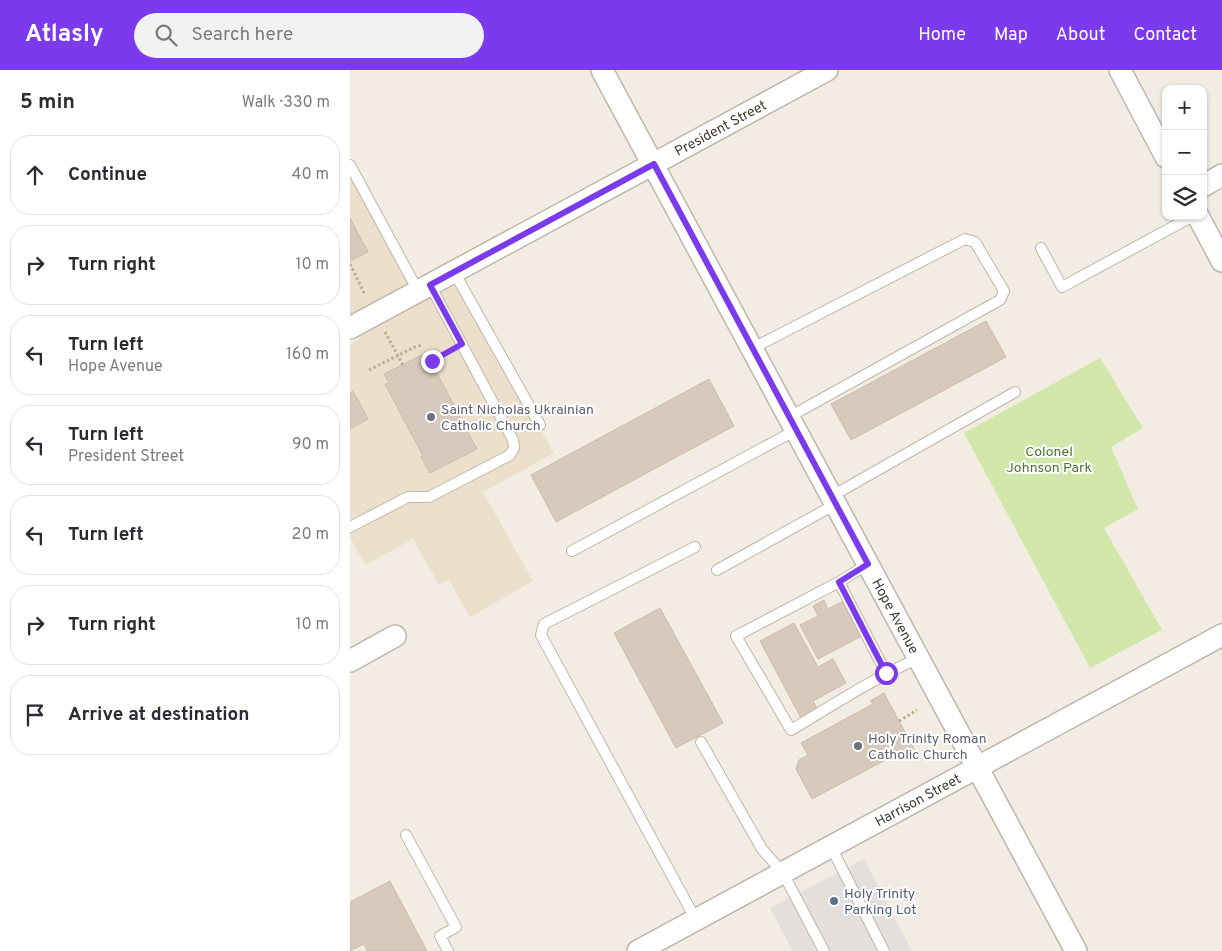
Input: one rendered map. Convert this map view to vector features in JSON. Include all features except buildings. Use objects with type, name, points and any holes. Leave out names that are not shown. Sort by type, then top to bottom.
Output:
[{"type":"street","name":"Hope Avenue","points":[[602,70],[1076,951]]},
{"type":"street","name":"President Street","points":[[350,328],[827,70]]},
{"type":"street","points":[[1120,70],[1162,149]]},
{"type":"street","points":[[1207,184],[1222,175]]},
{"type":"street","points":[[1200,220],[1222,261]]},
{"type":"street","name":"Harrison Street","points":[[638,951],[1222,635]]},
{"type":"street","points":[[350,661],[395,636]]},
{"type":"lane","points":[[350,165],[424,288],[462,344],[513,440],[514,448],[510,455],[429,497],[408,497],[350,527]]},
{"type":"lane","points":[[1041,248],[1062,287],[1186,220]]},
{"type":"lane","points":[[572,550],[793,423],[963,320],[1000,300],[1004,291],[975,242],[965,239],[752,348]]},
{"type":"lane","points":[[454,272],[540,426]]},
{"type":"lane","points":[[718,570],[1016,392]]},
{"type":"lane","points":[[695,547],[544,624],[542,635],[696,920]]},
{"type":"lane","points":[[868,564],[839,582],[736,636],[790,730],[886,673],[919,658]]},
{"type":"lane","points":[[839,582],[886,673]]},
{"type":"lane","points":[[701,742],[762,849],[784,872],[824,951]]},
{"type":"lane","points":[[406,835],[456,927],[440,936],[448,951]]},
{"type":"lane","points":[[831,846],[884,951]]},
{"type":"path","points":[[350,264],[366,295]]},
{"type":"path","points":[[383,327],[403,364]]},
{"type":"path","points":[[432,361],[462,344]]},
{"type":"path","points":[[369,370],[415,347],[423,345]]},
{"type":"path","points":[[899,721],[917,710]]},
{"type":"shaded area","points":[[350,175],[421,300],[457,281],[554,453],[483,492],[533,581],[470,617],[449,580],[439,585],[413,539],[365,565],[350,537],[350,344],[360,338],[350,319]]},
{"type":"shaded area","name":"Holy Trinity Parking Lot","points":[[864,859],[912,951],[793,951],[770,908]]},
{"type":"green space","name":"Colonel Johnson Park","points":[[1100,358],[1143,428],[1111,447],[1138,509],[1104,528],[1162,630],[1090,668],[964,433]]},
{"type":"place","name":"Saint Nicholas Ukrainian Catholic Church","points":[[431,417]]},
{"type":"place","name":"Holy Trinity Roman Catholic Church","points":[[858,746]]},
{"type":"place","name":"Holy Trinity Parking Lot","points":[[834,901]]},
{"type":"route","points":[[432,361],[462,344],[430,285],[654,164],[868,564],[839,582],[886,673]]}]
